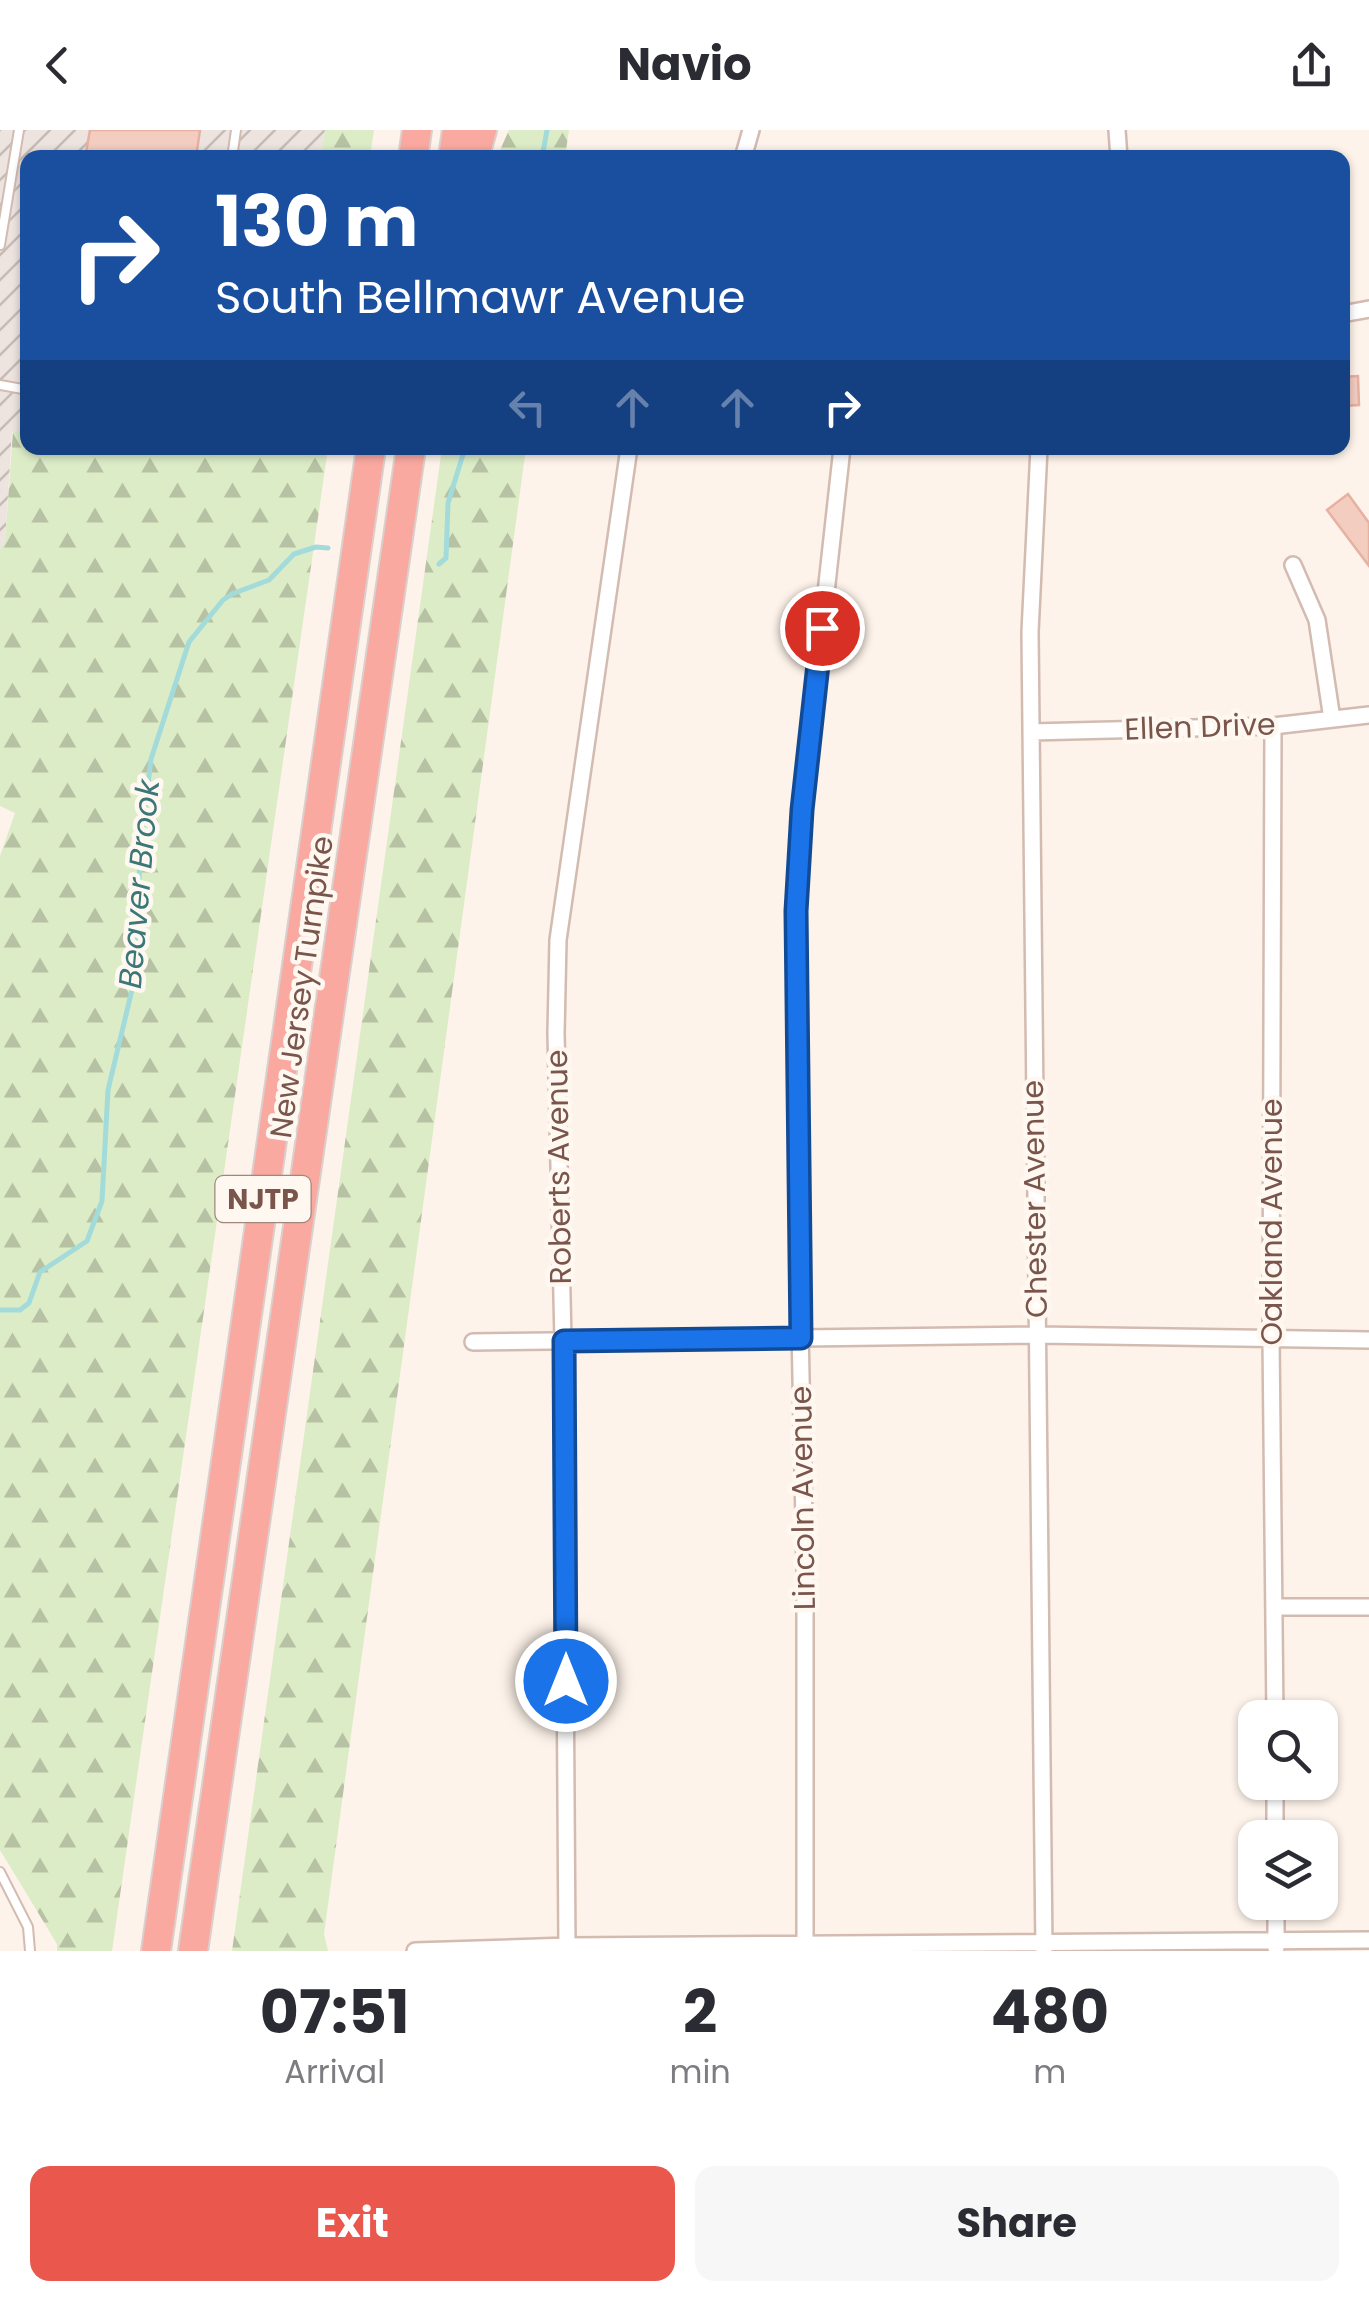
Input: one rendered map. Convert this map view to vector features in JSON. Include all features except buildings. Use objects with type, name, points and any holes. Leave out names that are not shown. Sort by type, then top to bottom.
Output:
[{"type":"highway","name":"New Jersey Turnpike","points":[[156,1951],[370,455]]},
{"type":"highway","name":"New Jersey Turnpike","points":[[193,1951],[411,455]]},
{"type":"street","name":"Roberts Avenue","points":[[568,1948],[558,940],[628,455]]},
{"type":"street","name":"Lincoln Avenue","points":[[804,1948],[805,1569],[796,911],[802,810],[841,455]]},
{"type":"street","name":"Chester Avenue","points":[[1039,455],[1030,632],[1044,1947]]},
{"type":"street","points":[[1293,565],[1317,620],[1332,719]]},
{"type":"street","name":"Ellen Drive","points":[[1031,732],[1274,726],[1369,715]]},
{"type":"street","name":"Oakland Avenue","points":[[1274,726],[1271,1338],[1275,1700]]},
{"type":"street","points":[[473,1342],[1037,1335],[1369,1340]]},
{"type":"street","points":[[1274,1607],[1369,1607]]},
{"type":"street","points":[[1276,1920],[1276,1946]]},
{"type":"street","points":[[415,1951],[1276,1946],[1369,1940]]},
{"type":"lane","points":[[0,244],[19,130]]},
{"type":"lane","points":[[0,1872],[28,1927],[30,1951]]},
{"type":"shaded area","points":[[0,130],[325,130],[322,150],[20,150],[20,431],[12,432],[5,541],[0,549]]},
{"type":"green space","points":[[325,130],[374,130],[371,150],[322,150]]},
{"type":"green space","points":[[509,130],[569,130],[566,150],[500,150]]},
{"type":"green space","points":[[13,431],[20,431],[20,455],[327,455],[112,1951],[57,1951],[57,1944],[0,1850],[0,856],[15,813],[0,806],[0,549],[5,541]]},
{"type":"green space","points":[[441,455],[525,455],[324,1934],[328,1951],[232,1951]]},
{"type":"waterway","name":"Beaver Brook","points":[[543,150],[547,130]]},
{"type":"waterway","name":"Beaver Brook","points":[[439,564],[446,558],[448,503],[463,455]]},
{"type":"waterway","name":"Beaver Brook","points":[[0,1310],[20,1310],[29,1303],[40,1272],[87,1241],[102,1201],[108,1090],[136,973],[140,851],[151,759],[189,642],[223,600],[269,580],[294,554],[316,547],[328,548]]},
{"type":"route","points":[[566,1681],[564,1341],[801,1338],[796,911],[802,810],[822,628]]}]
